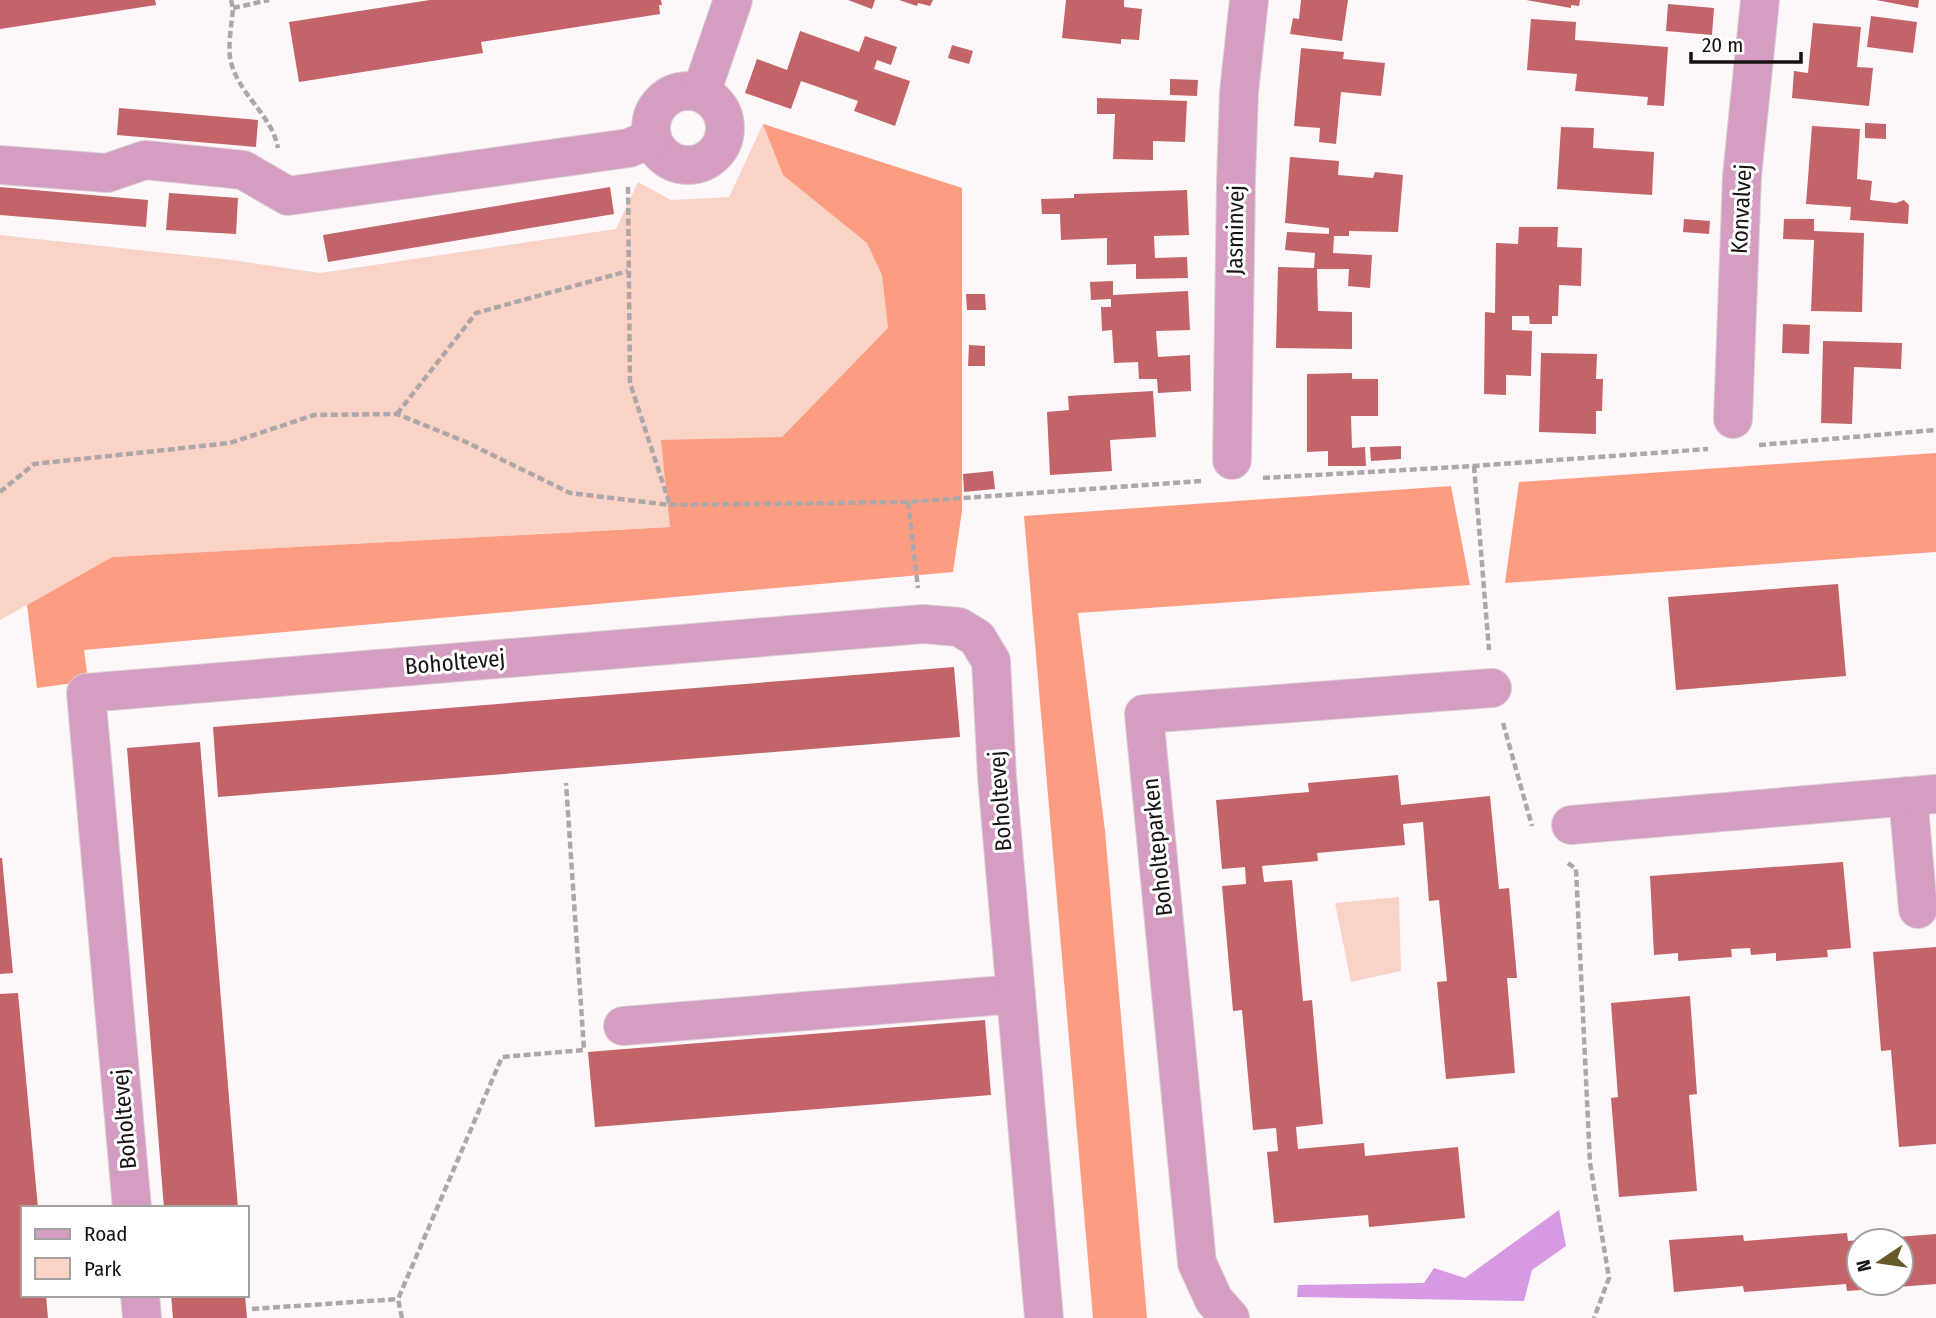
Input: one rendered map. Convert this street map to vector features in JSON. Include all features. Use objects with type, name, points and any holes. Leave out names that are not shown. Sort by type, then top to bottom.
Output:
[{"type":"street","points":[[701,93],[733,0]]},
{"type":"street","name":"Jasminvej","points":[[1232,473],[1239,92],[1249,0]]},
{"type":"street","name":"Konvalvej","points":[[1742,432],[1742,176],[1759,0]]},
{"type":"street","points":[[0,165],[107,173],[145,160],[243,170],[288,196],[640,143],[681,165],[703,162],[715,153],[725,134],[724,119],[718,106],[701,93],[679,91],[660,102],[640,143]]},
{"type":"street","name":"Boholtevej","points":[[132,1206],[86,693],[923,624],[959,627],[976,638],[991,661],[998,777],[1044,1318]]},
{"type":"street","name":"Boholteparken","points":[[1230,1318],[1214,1300],[1197,1263],[1144,714],[1492,688]]},
{"type":"street","points":[[1565,841],[1922,795],[1918,909]]},
{"type":"street","points":[[623,1026],[1016,994]]},
{"type":"street","points":[[140,1297],[142,1318]]},
{"type":"path","points":[[231,0],[233,8],[230,62],[247,94],[276,134],[288,196]]},
{"type":"path","points":[[233,8],[269,0]]},
{"type":"path","points":[[640,143],[628,271],[630,383],[670,505]]},
{"type":"path","points":[[397,414],[476,313],[628,271]]},
{"type":"path","points":[[0,492],[34,464],[230,443],[314,415],[397,414],[466,442],[570,494],[670,505],[908,502],[1232,473],[1474,466],[1710,449]]},
{"type":"path","points":[[1742,432],[1936,430]]},
{"type":"path","points":[[1474,466],[1492,688],[1532,827]]},
{"type":"path","points":[[908,502],[923,624]]},
{"type":"path","points":[[402,1318],[398,1299],[502,1057],[584,1050],[566,783]]},
{"type":"path","points":[[1565,841],[1576,869],[1590,1163],[1609,1279],[1594,1318]]},
{"type":"path","points":[[252,1309],[398,1299]]},
{"type":"green space","points":[[763,124],[962,188],[962,511],[112,557],[0,620],[0,235],[232,260],[320,273],[616,229],[638,182],[671,200],[729,197]]},
{"type":"green space","points":[[1399,897],[1401,971],[1351,982],[1335,903]]},
{"type":"shaded area","points":[[763,124],[962,188],[962,511],[953,572],[84,650],[88,681],[37,688],[27,605],[112,557],[670,527],[661,440],[782,437],[888,328],[882,275],[867,243],[783,175]]},
{"type":"shaded area","points":[[1936,453],[1936,552],[1505,583],[1519,482]]},
{"type":"shaded area","points":[[1451,486],[1470,585],[1078,613],[1105,831],[1147,1318],[1093,1318],[1024,516]]},
{"type":"shaded area","points":[[1559,1210],[1566,1246],[1532,1270],[1524,1301],[1297,1297],[1298,1285],[1424,1283],[1434,1268],[1465,1278]]},
{"type":"building","points":[[0,0],[155,0],[156,5],[0,29]]},
{"type":"building","points":[[430,0],[661,0],[662,5],[659,5],[660,14],[481,42],[483,53],[299,82],[289,22]]},
{"type":"building","points":[[848,0],[875,0],[872,9]]},
{"type":"building","points":[[899,0],[933,0],[930,6],[918,3],[917,6]]},
{"type":"building","points":[[1066,0],[1124,0],[1124,7],[1142,9],[1139,40],[1121,39],[1121,44],[1062,38]]},
{"type":"building","points":[[1301,0],[1348,0],[1342,41],[1290,34],[1293,18],[1299,19]]},
{"type":"building","points":[[1526,0],[1580,0],[1579,6],[1571,5],[1571,8]]},
{"type":"building","points":[[1876,0],[1919,0],[1918,8]]},
{"type":"building","points":[[1668,4],[1714,8],[1712,35],[1666,31]]},
{"type":"building","points":[[1871,16],[1917,22],[1913,53],[1867,47]]},
{"type":"building","points":[[1531,19],[1576,22],[1575,40],[1668,47],[1664,106],[1647,105],[1648,97],[1575,91],[1577,74],[1527,70]]},
{"type":"building","points":[[1813,23],[1861,27],[1857,67],[1873,68],[1869,106],[1792,98],[1794,71],[1808,73]]},
{"type":"building","points":[[800,31],[859,52],[865,36],[897,47],[891,65],[877,60],[874,69],[910,81],[895,126],[854,111],[858,101],[801,81],[791,109],[745,93],[757,59],[787,70]]},
{"type":"building","points":[[952,45],[973,51],[969,64],[948,58]]},
{"type":"building","points":[[1301,48],[1344,52],[1343,59],[1385,63],[1381,96],[1341,92],[1336,144],[1319,142],[1320,128],[1294,126]]},
{"type":"building","points":[[1170,79],[1198,80],[1197,96],[1170,95]]},
{"type":"building","points":[[1097,98],[1187,101],[1185,142],[1153,141],[1153,160],[1113,159],[1115,114],[1097,114]]},
{"type":"building","points":[[119,108],[258,120],[256,147],[117,135]]},
{"type":"building","points":[[1865,123],[1886,124],[1886,139],[1865,138]]},
{"type":"building","points":[[1812,126],[1860,129],[1857,179],[1872,181],[1870,200],[1896,203],[1904,200],[1909,205],[1908,224],[1850,220],[1851,207],[1806,204]]},
{"type":"building","points":[[1561,127],[1594,128],[1593,148],[1654,152],[1652,195],[1557,189]]},
{"type":"building","points":[[1290,157],[1339,161],[1338,175],[1373,178],[1375,172],[1403,175],[1398,232],[1349,231],[1349,236],[1334,236],[1333,253],[1372,255],[1370,288],[1348,286],[1349,269],[1317,269],[1318,311],[1352,312],[1352,349],[1276,348],[1278,267],[1314,268],[1315,253],[1285,250],[1287,232],[1329,234],[1329,228],[1285,223]]},
{"type":"building","points":[[0,187],[148,200],[146,227],[0,215]]},
{"type":"building","points":[[610,187],[614,214],[328,262],[323,235]]},
{"type":"building","points":[[1187,190],[1189,235],[1154,236],[1155,258],[1187,257],[1188,278],[1136,279],[1136,264],[1107,265],[1107,238],[1061,240],[1060,214],[1042,214],[1041,199],[1074,198],[1074,194]]},
{"type":"building","points":[[169,193],[238,198],[236,234],[166,230]]},
{"type":"building","points":[[1684,219],[1710,221],[1709,234],[1683,232]]},
{"type":"building","points":[[1784,219],[1814,219],[1814,231],[1864,233],[1862,312],[1811,311],[1814,240],[1783,239]]},
{"type":"building","points":[[1519,227],[1558,227],[1557,247],[1582,248],[1581,286],[1559,285],[1558,316],[1552,316],[1552,324],[1530,324],[1529,316],[1512,316],[1512,330],[1532,331],[1531,376],[1506,375],[1506,395],[1484,394],[1485,312],[1495,313],[1496,243],[1518,244]]},
{"type":"building","points":[[1113,281],[1113,295],[1188,291],[1190,330],[1156,331],[1158,357],[1190,355],[1191,391],[1158,393],[1157,379],[1139,379],[1138,362],[1114,363],[1112,330],[1102,331],[1101,307],[1111,307],[1111,299],[1091,300],[1090,282]]},
{"type":"building","points":[[966,294],[985,294],[986,310],[967,310]]},
{"type":"building","points":[[1783,324],[1810,325],[1809,354],[1782,353]]},
{"type":"building","points":[[1823,341],[1902,343],[1901,369],[1854,367],[1852,424],[1821,423]]},
{"type":"building","points":[[969,345],[985,346],[985,366],[968,366]]},
{"type":"building","points":[[1541,353],[1597,354],[1596,379],[1603,379],[1602,411],[1596,411],[1596,434],[1539,432]]},
{"type":"building","points":[[1352,373],[1352,379],[1378,379],[1378,416],[1351,416],[1352,448],[1365,447],[1366,466],[1328,466],[1328,451],[1307,452],[1307,374]]},
{"type":"building","points":[[1153,391],[1156,437],[1110,440],[1112,471],[1050,475],[1047,412],[1069,410],[1068,396]]},
{"type":"building","points":[[1401,446],[1401,459],[1371,461],[1370,447]]},
{"type":"building","points":[[993,471],[995,489],[964,492],[963,474]]},
{"type":"building","points":[[1838,584],[1846,676],[1676,690],[1668,597]]},
{"type":"building","points":[[954,667],[960,737],[218,797],[213,727]]},
{"type":"building","points":[[200,742],[238,1206],[164,1206],[127,748]]},
{"type":"building","points":[[1398,775],[1401,805],[1490,796],[1499,889],[1509,888],[1517,978],[1507,978],[1515,1073],[1446,1079],[1437,982],[1447,981],[1439,900],[1429,901],[1423,822],[1403,824],[1405,845],[1317,853],[1318,861],[1262,866],[1264,882],[1292,880],[1303,1001],[1312,1000],[1323,1124],[1296,1127],[1298,1149],[1364,1143],[1365,1156],[1458,1147],[1465,1218],[1369,1227],[1368,1215],[1274,1223],[1267,1152],[1278,1151],[1276,1128],[1253,1130],[1242,1010],[1233,1011],[1222,886],[1246,884],[1245,867],[1222,869],[1216,800],[1309,792],[1308,783]]},
{"type":"building","points":[[0,858],[13,973],[0,974]]},
{"type":"building","points":[[1843,862],[1851,948],[1827,950],[1828,957],[1776,961],[1776,953],[1751,955],[1750,948],[1731,949],[1732,957],[1678,961],[1678,953],[1654,955],[1650,876]]},
{"type":"building","points":[[1936,947],[1936,1144],[1899,1147],[1891,1050],[1881,1051],[1873,952]]},
{"type":"building","points":[[18,993],[38,1206],[21,1206],[21,1297],[46,1297],[48,1318],[0,1318],[0,994]]},
{"type":"building","points":[[1690,996],[1697,1094],[1689,1095],[1697,1191],[1619,1197],[1611,1098],[1618,1097],[1611,1003]]},
{"type":"building","points":[[985,1020],[991,1095],[595,1127],[588,1052]]},
{"type":"building","points":[[1845,1233],[1845,1284],[1744,1292],[1743,1286],[1674,1292],[1669,1240],[1743,1235],[1744,1241]]},
{"type":"building","points":[[1936,1234],[1936,1284],[1915,1286],[1915,1236]]},
{"type":"building","points":[[171,1297],[245,1297],[247,1318],[173,1318]]}]
